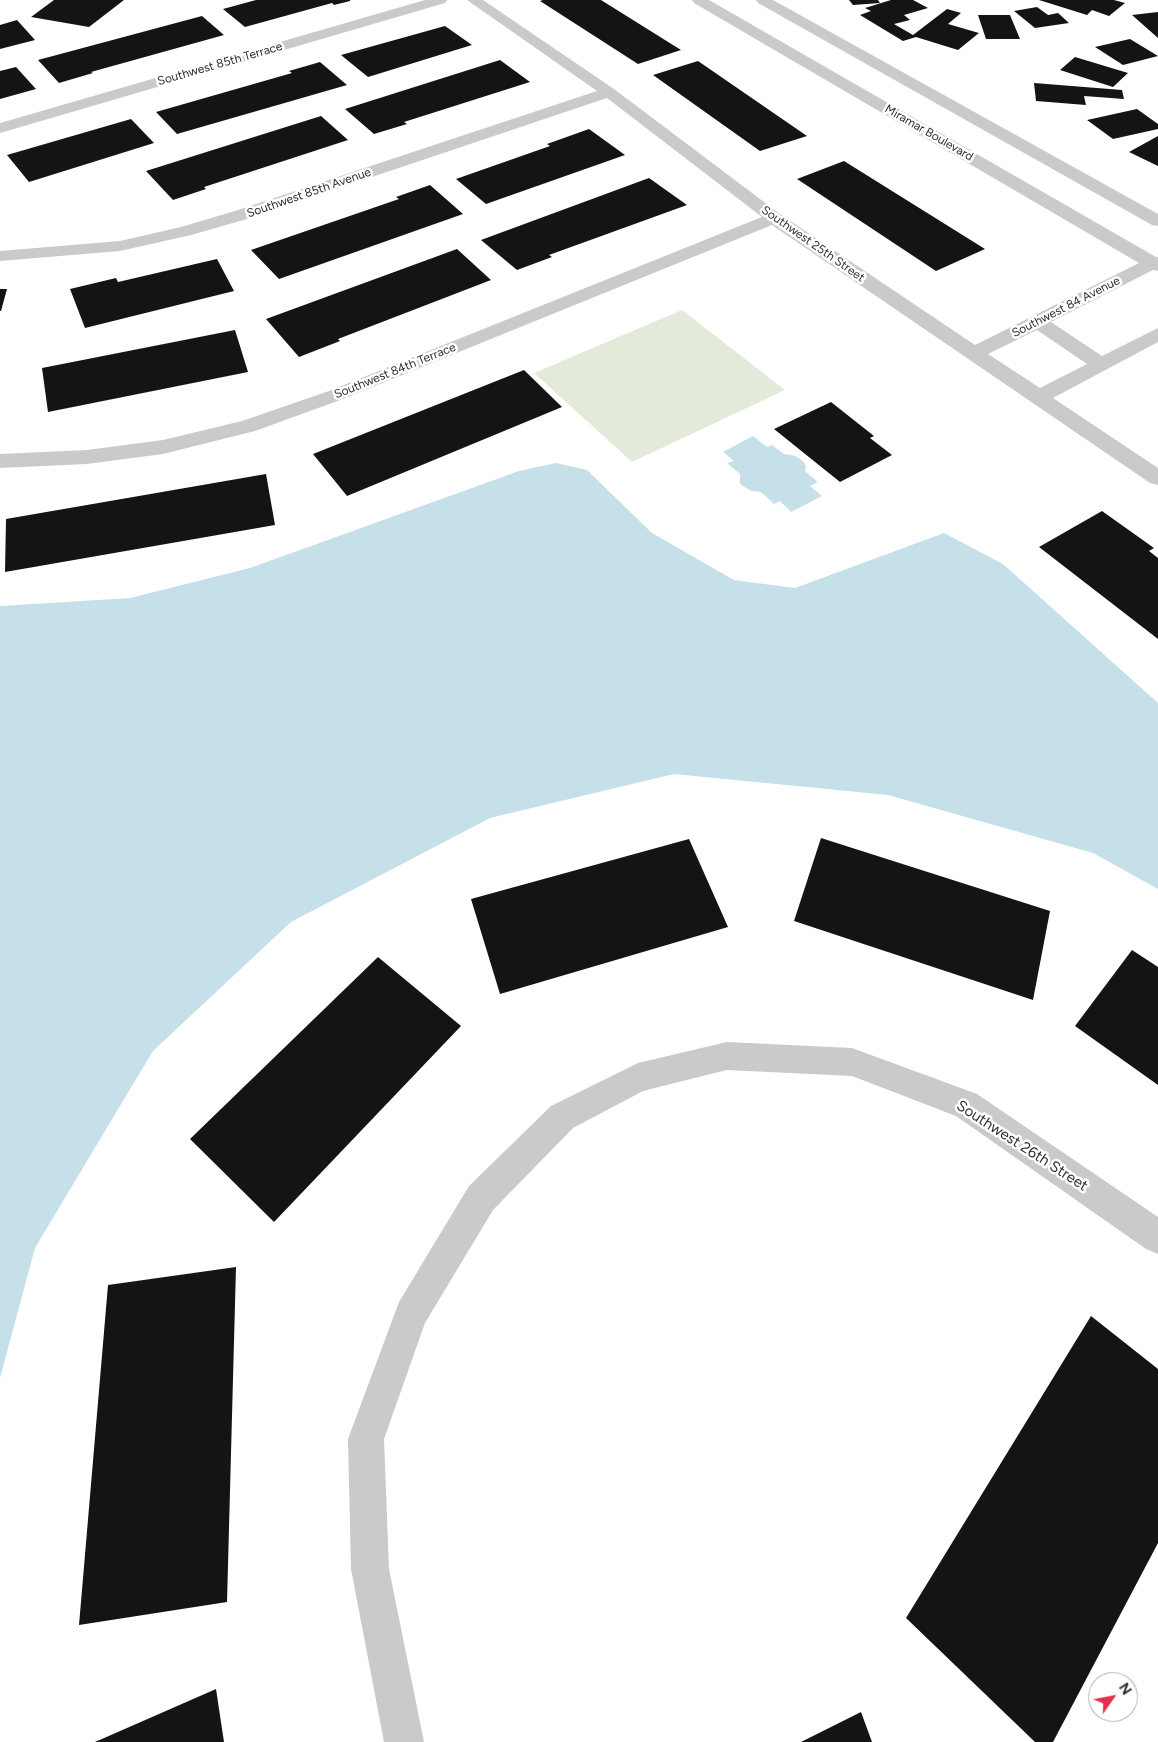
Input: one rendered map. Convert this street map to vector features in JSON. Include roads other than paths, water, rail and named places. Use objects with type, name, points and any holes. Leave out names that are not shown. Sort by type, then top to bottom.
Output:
[{"type":"street","name":"Southwest 85th Terrace","points":[[0,128],[440,0]]},
{"type":"street","name":"Southwest 25th Street","points":[[474,0],[608,92],[774,218],[1158,478]]},
{"type":"street","name":"Miramar Boulevard","points":[[699,0],[1156,264]]},
{"type":"street","points":[[763,0],[1158,221]]},
{"type":"street","name":"Southwest 85th Avenue","points":[[0,256],[120,246],[241,216],[608,92]]},
{"type":"street","name":"Southwest 84th Terrace","points":[[0,461],[87,457],[163,448],[248,426],[336,395],[774,218]]},
{"type":"street","name":"Southwest 84 Avenue","points":[[973,353],[1156,264]]},
{"type":"street","points":[[1038,322],[1101,364]]},
{"type":"street","points":[[1039,397],[1158,334]]},
{"type":"street","name":"Southwest 26th Street","points":[[404,1742],[370,1569],[366,1438],[411,1314],[481,1198],[562,1117],[638,1078],[727,1056],[852,1062],[966,1105],[1158,1237]]},
{"type":"water","points":[[753,436],[767,447],[772,445],[784,454],[796,456],[804,462],[805,471],[818,482],[810,486],[822,496],[791,512],[780,501],[774,504],[761,492],[751,491],[740,484],[740,474],[727,463],[734,461],[723,452]]},
{"type":"water","points":[[556,463],[587,470],[652,533],[734,580],[795,588],[944,533],[1003,564],[1158,703],[1158,889],[1093,853],[888,795],[674,774],[490,818],[291,922],[153,1051],[35,1248],[0,1378],[0,606],[130,598],[250,568],[519,471]]}]
